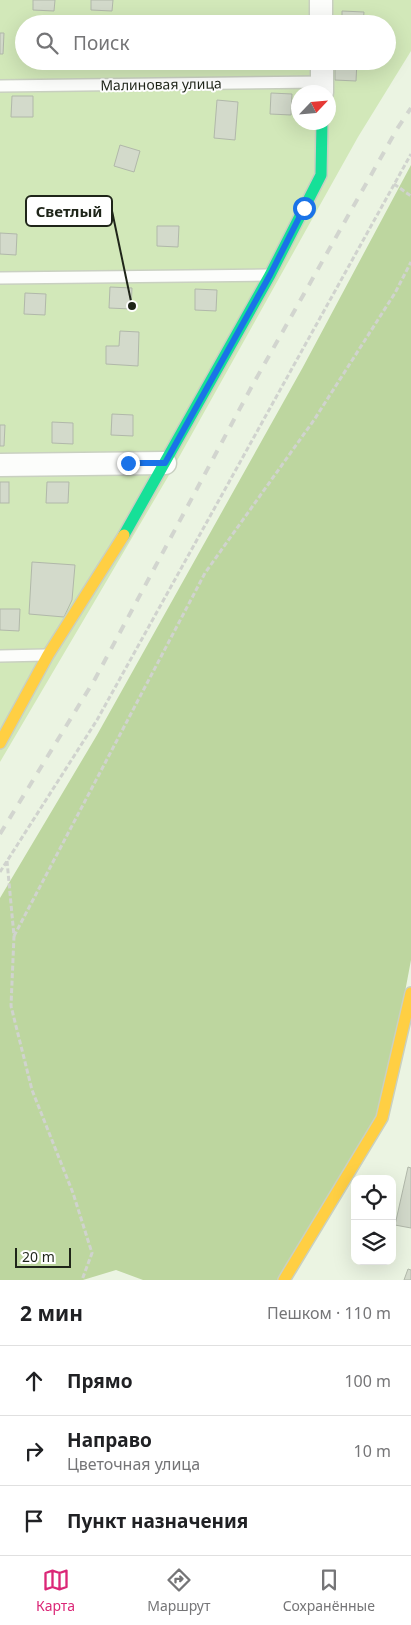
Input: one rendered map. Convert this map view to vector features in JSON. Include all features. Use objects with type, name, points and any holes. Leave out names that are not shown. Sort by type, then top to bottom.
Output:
[{"type":"street","points":[[321,0],[321,15]]},
{"type":"street","points":[[0,743],[48,655],[121,541],[270,275],[321,175],[322,130]]},
{"type":"street","points":[[0,465],[165,463]]},
{"type":"street","points":[[284,1280],[382,1118],[411,993]]},
{"type":"lane","name":"Малиновая улица","points":[[0,86],[322,79]]},
{"type":"lane","points":[[0,278],[270,275]]},
{"type":"lane","points":[[0,656],[48,655]]},
{"type":"path","points":[[0,872],[96,720],[411,154]]},
{"type":"path","points":[[394,184],[411,196]]},
{"type":"path","points":[[14,936],[205,573],[314,420],[395,294],[411,262]]},
{"type":"path","points":[[7,860],[14,936],[11,1006],[32,1090],[73,1193],[92,1253],[82,1280]]},
{"type":"green space","points":[[0,0],[411,0],[411,51],[358,137],[169,475],[0,762]]},
{"type":"green space","points":[[411,165],[411,960],[383,1109],[278,1280],[143,1280],[116,1270],[83,1280],[0,1280],[0,898],[97,735],[303,367]]},
{"type":"building","points":[[33,0],[55,0],[54,11],[33,10]]},
{"type":"building","points":[[91,0],[113,0],[112,11],[91,10]]},
{"type":"building","points":[[342,11],[364,12],[364,15],[342,15]]},
{"type":"building","points":[[0,33],[4,33],[3,54],[0,54]]},
{"type":"building","points":[[335,70],[357,70],[356,81],[335,80]]},
{"type":"building","points":[[271,93],[291,94],[291,115],[270,114]]},
{"type":"building","points":[[12,96],[33,96],[33,117],[11,117]]},
{"type":"building","points":[[217,100],[238,102],[235,140],[214,138]]},
{"type":"building","points":[[120,145],[140,151],[134,172],[114,166]]},
{"type":"building","points":[[157,226],[179,226],[178,247],[157,246]]},
{"type":"building","points":[[0,233],[17,234],[16,255],[0,254]]},
{"type":"building","points":[[110,287],[132,288],[131,309],[109,308]]},
{"type":"building","points":[[195,289],[217,290],[216,311],[195,310]]},
{"type":"building","points":[[25,293],[46,294],[45,315],[24,314]]},
{"type":"building","points":[[120,331],[139,332],[138,366],[106,364],[106,346],[119,346]]},
{"type":"building","points":[[112,414],[133,415],[133,436],[111,435]]},
{"type":"building","points":[[52,422],[73,423],[73,444],[52,443]]},
{"type":"building","points":[[0,425],[5,425],[4,446],[0,446]]},
{"type":"building","points":[[0,482],[9,482],[9,503],[0,503]]},
{"type":"building","points":[[47,482],[69,482],[68,503],[46,503]]},
{"type":"building","points":[[32,562],[75,565],[72,600],[64,617],[29,614]]},
{"type":"building","points":[[0,609],[20,609],[19,631],[0,630]]},
{"type":"building","points":[[408,1167],[411,1168],[411,1228],[396,1225]]},
{"type":"building","points":[[408,1269],[411,1270],[411,1280],[404,1280]]},
{"type":"railway","points":[[0,834],[95,679],[252,386],[397,129],[411,108]]},
{"type":"traffic: fast","points":[[124,535],[270,275],[321,175],[322,130]]},
{"type":"traffic: slow","points":[[0,743],[48,655],[124,535]]},
{"type":"traffic: slow","points":[[284,1280],[382,1118],[411,993]]},
{"type":"place","name":"Светлый","points":[[132,306]]},
{"type":"route","points":[[128,463],[165,463],[270,275],[304,208]]}]
